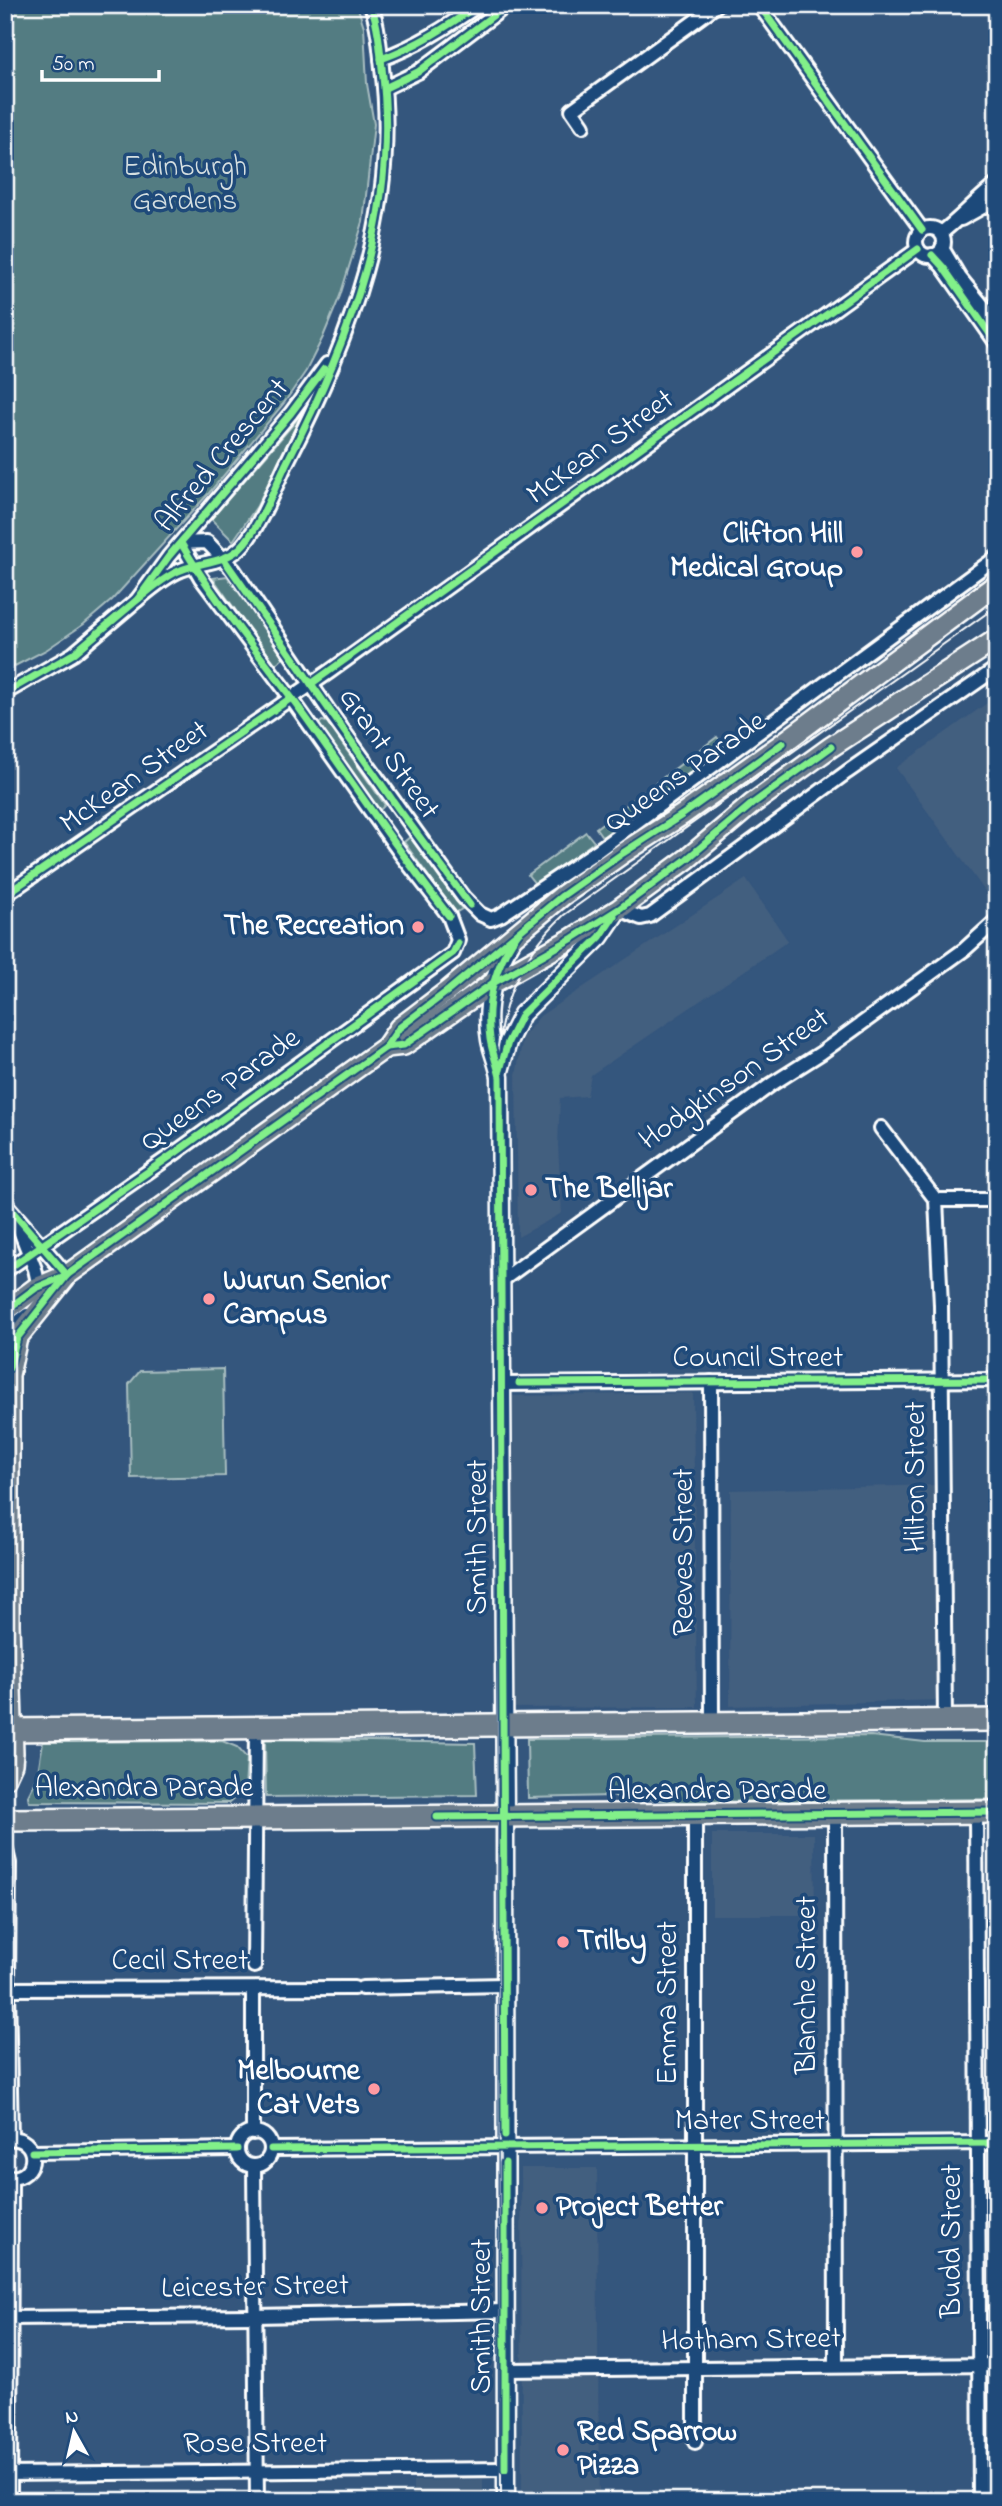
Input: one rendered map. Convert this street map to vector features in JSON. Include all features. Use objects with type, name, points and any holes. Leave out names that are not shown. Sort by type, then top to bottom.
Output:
[{"type":"highway","name":"Alexandra Parade","points":[[9,1730],[997,1720]]},
{"type":"highway","name":"Alexandra Parade","points":[[5,1820],[986,1812]]},
{"type":"main road","name":"Queens Parade","points":[[5,1311],[43,1293],[386,1047],[399,1028],[573,888],[772,751],[997,584]]},
{"type":"main road","name":"Queens Parade","points":[[386,1047],[404,1045],[494,983],[619,909],[810,762],[997,639]]},
{"type":"main road","name":"Queens Parade","points":[[5,1779],[13,1760],[9,1730],[7,1366],[17,1338],[43,1293]]},
{"type":"street","name":"Alfred Crescent","points":[[5,693],[73,654],[137,600],[180,570],[223,558],[243,545],[261,515],[315,409],[361,288],[379,219],[386,149],[385,88],[371,5]]},
{"type":"street","points":[[381,59],[404,51],[440,32],[478,5]]},
{"type":"street","points":[[385,88],[418,72],[507,5]]},
{"type":"street","points":[[583,126],[572,110],[717,5]]},
{"type":"street","points":[[759,5],[922,230]]},
{"type":"street","points":[[955,222],[974,201],[997,184]]},
{"type":"street","points":[[941,233],[955,222],[997,199]]},
{"type":"street","points":[[930,228],[941,233],[944,241],[937,251],[925,254],[918,248],[916,241],[922,230],[930,228]]},
{"type":"street","name":"McKean Street","points":[[5,895],[311,684],[918,248]]},
{"type":"street","points":[[937,251],[997,323]]},
{"type":"street","points":[[937,251],[997,344]]},
{"type":"street","name":"Alfred Crescent","points":[[137,600],[181,543],[291,413],[324,370],[341,339]]},
{"type":"street","name":"Grant Street","points":[[458,943],[450,919],[194,566],[181,543],[207,542],[223,558],[398,808],[470,905]]},
{"type":"street","name":"Queens Parade","points":[[470,905],[490,919],[505,912],[597,851],[997,557]]},
{"type":"street","points":[[500,1077],[504,1054],[522,1014],[600,937],[619,909],[641,918],[650,916],[847,772],[997,668]]},
{"type":"street","name":"Grant Street","points":[[378,821],[398,808]]},
{"type":"street","points":[[450,919],[470,905]]},
{"type":"street","name":"Hodgkinson Street","points":[[501,1281],[772,1084],[821,1053],[965,949],[997,920]]},
{"type":"street","name":"Smith Street","points":[[506,2501],[500,1077],[490,1040],[489,1005],[501,959],[517,933]]},
{"type":"street","name":"Queens Parade","points":[[5,1271],[453,953],[458,943]]},
{"type":"street","points":[[881,1128],[936,1200],[997,1200]]},
{"type":"street","name":"Hilton Street","points":[[936,1200],[942,1380],[944,1719]]},
{"type":"street","points":[[8,1207],[67,1275]]},
{"type":"street","points":[[8,1207],[43,1293]]},
{"type":"street","name":"Queens Parade","points":[[5,1332],[43,1293]]},
{"type":"street","name":"Council Street","points":[[502,1384],[997,1380]]},
{"type":"street","name":"Reeves Street","points":[[711,1382],[712,1723]]},
{"type":"street","points":[[254,1966],[256,1727]]},
{"type":"street","name":"Budd Street","points":[[980,2501],[978,2143],[986,1812]]},
{"type":"street","name":"Blanche Street","points":[[835,1814],[836,2366]]},
{"type":"street","name":"Emma Street","points":[[695,1815],[695,2442]]},
{"type":"street","points":[[5,1846],[9,1863],[6,1989],[8,2139],[24,2142],[32,2152],[28,2171],[24,2175],[8,2178],[7,2474],[10,2501]]},
{"type":"street","name":"Cecil Street","points":[[6,1989],[504,1985]]},
{"type":"street","points":[[253,1989],[253,2133]]},
{"type":"street","points":[[253,2133],[263,2136],[271,2149],[264,2163],[254,2166],[244,2163],[237,2149],[240,2139],[253,2133]]},
{"type":"street","name":"Mater Street","points":[[271,2149],[997,2143]]},
{"type":"street","points":[[32,2152],[237,2149]]},
{"type":"street","points":[[254,2166],[257,2501]]},
{"type":"street","name":"Leicester Street","points":[[9,2318],[505,2311]]},
{"type":"street","name":"Hotham Street","points":[[506,2370],[997,2365]]},
{"type":"street","name":"Rose Street","points":[[7,2474],[505,2469]]},
{"type":"shaded area","points":[[997,696],[997,897],[992,901],[896,768]]},
{"type":"shaded area","points":[[746,879],[788,941],[591,1075],[587,1096],[560,1098],[558,1145],[562,1213],[518,1237],[516,1075],[523,1037],[540,1016]]},
{"type":"shaded area","points":[[693,1393],[697,1707],[513,1708],[513,1396]]},
{"type":"shaded area","points":[[937,1485],[944,1700],[730,1706],[731,1490]]},
{"type":"shaded area","points":[[712,1834],[814,1834],[815,1915],[712,1915]]},
{"type":"shaded area","points":[[521,2168],[597,2168],[599,2501],[522,2501]]},
{"type":"shaded area","points":[[483,2479],[483,2501],[413,2501],[413,2481]]},
{"type":"green space","name":"Edinburgh Gardens","points":[[5,5],[357,5],[364,27],[367,84],[374,124],[363,222],[340,296],[306,371],[284,403],[209,493],[112,600],[84,624],[46,650],[5,671]]},
{"type":"green space","points":[[302,414],[257,506],[233,541],[211,519]]},
{"type":"green space","points":[[227,576],[285,657],[274,665],[213,578]]},
{"type":"green space","points":[[322,721],[327,722],[385,805],[379,811],[319,728]]},
{"type":"green space","points":[[717,737],[725,747],[603,838],[596,828]]},
{"type":"green space","points":[[586,832],[594,842],[536,885],[528,875]]},
{"type":"green space","points":[[410,837],[462,909],[455,913],[404,842]]},
{"type":"green space","points":[[223,1369],[225,1476],[131,1478],[129,1384],[140,1371]]},
{"type":"green space","points":[[871,1736],[925,1742],[997,1742],[997,1799],[684,1802],[612,1796],[528,1798],[527,1739]]},
{"type":"green space","points":[[265,1739],[475,1743],[477,1795],[266,1797]]},
{"type":"green space","points":[[222,1741],[237,1747],[247,1758],[245,1789],[229,1803],[29,1802],[28,1796],[37,1778],[43,1742]]},
{"type":"tram line","points":[[501,2501],[496,1067],[507,1003],[523,966],[548,931],[564,915],[997,606]]},
{"type":"cycle path","points":[[137,600],[175,573],[227,557],[247,540],[266,508],[331,370],[365,273],[384,172],[386,121],[382,68],[371,5]]},
{"type":"cycle path","points":[[381,59],[431,35],[478,5]]},
{"type":"cycle path","points":[[385,88],[418,72],[507,5]]},
{"type":"cycle path","points":[[759,5],[922,230]]},
{"type":"cycle path","points":[[311,684],[918,249]]},
{"type":"cycle path","points":[[932,255],[997,344]]},
{"type":"cycle path","points":[[5,693],[73,654],[137,600],[169,556],[291,413],[324,369]]},
{"type":"cycle path","points":[[181,543],[222,606],[449,916]]},
{"type":"cycle path","points":[[223,558],[398,808],[470,905]]},
{"type":"cycle path","points":[[5,895],[291,698]]},
{"type":"cycle path","points":[[5,1311],[36,1288],[67,1275],[386,1047],[399,1028],[562,896],[783,743]]},
{"type":"cycle path","points":[[386,1047],[404,1045],[493,983],[619,909],[687,859],[752,804],[831,747]]},
{"type":"cycle path","points":[[500,1070],[508,1042],[522,1014],[600,937],[614,916]]},
{"type":"cycle path","points":[[505,2136],[500,1077],[491,1044],[489,1011],[498,970],[518,933]]},
{"type":"cycle path","points":[[5,1271],[175,1153],[453,953],[458,943]]},
{"type":"cycle path","points":[[5,1203],[67,1275]]},
{"type":"cycle path","points":[[9,1368],[17,1338],[67,1275]]},
{"type":"cycle path","points":[[519,1383],[997,1380]]},
{"type":"cycle path","points":[[437,1817],[997,1812]]},
{"type":"cycle path","points":[[271,2149],[997,2143]]},
{"type":"cycle path","points":[[32,2152],[237,2149]]},
{"type":"cycle path","points":[[505,2163],[505,2469]]},
{"type":"place","name":"Clifton Hill Medical Group","points":[[857,552]]},
{"type":"place","name":"The Recreation","points":[[418,927]]},
{"type":"place","name":"The Belljar","points":[[531,1190]]},
{"type":"place","name":"Wurun Senior Campus","points":[[209,1299]]},
{"type":"place","name":"Trilby","points":[[563,1942]]},
{"type":"place","name":"Melbourne Cat Vets","points":[[374,2089]]},
{"type":"place","name":"Project Better","points":[[542,2208]]},
{"type":"place","name":"Red Sparrow Pizza","points":[[563,2450]]}]
